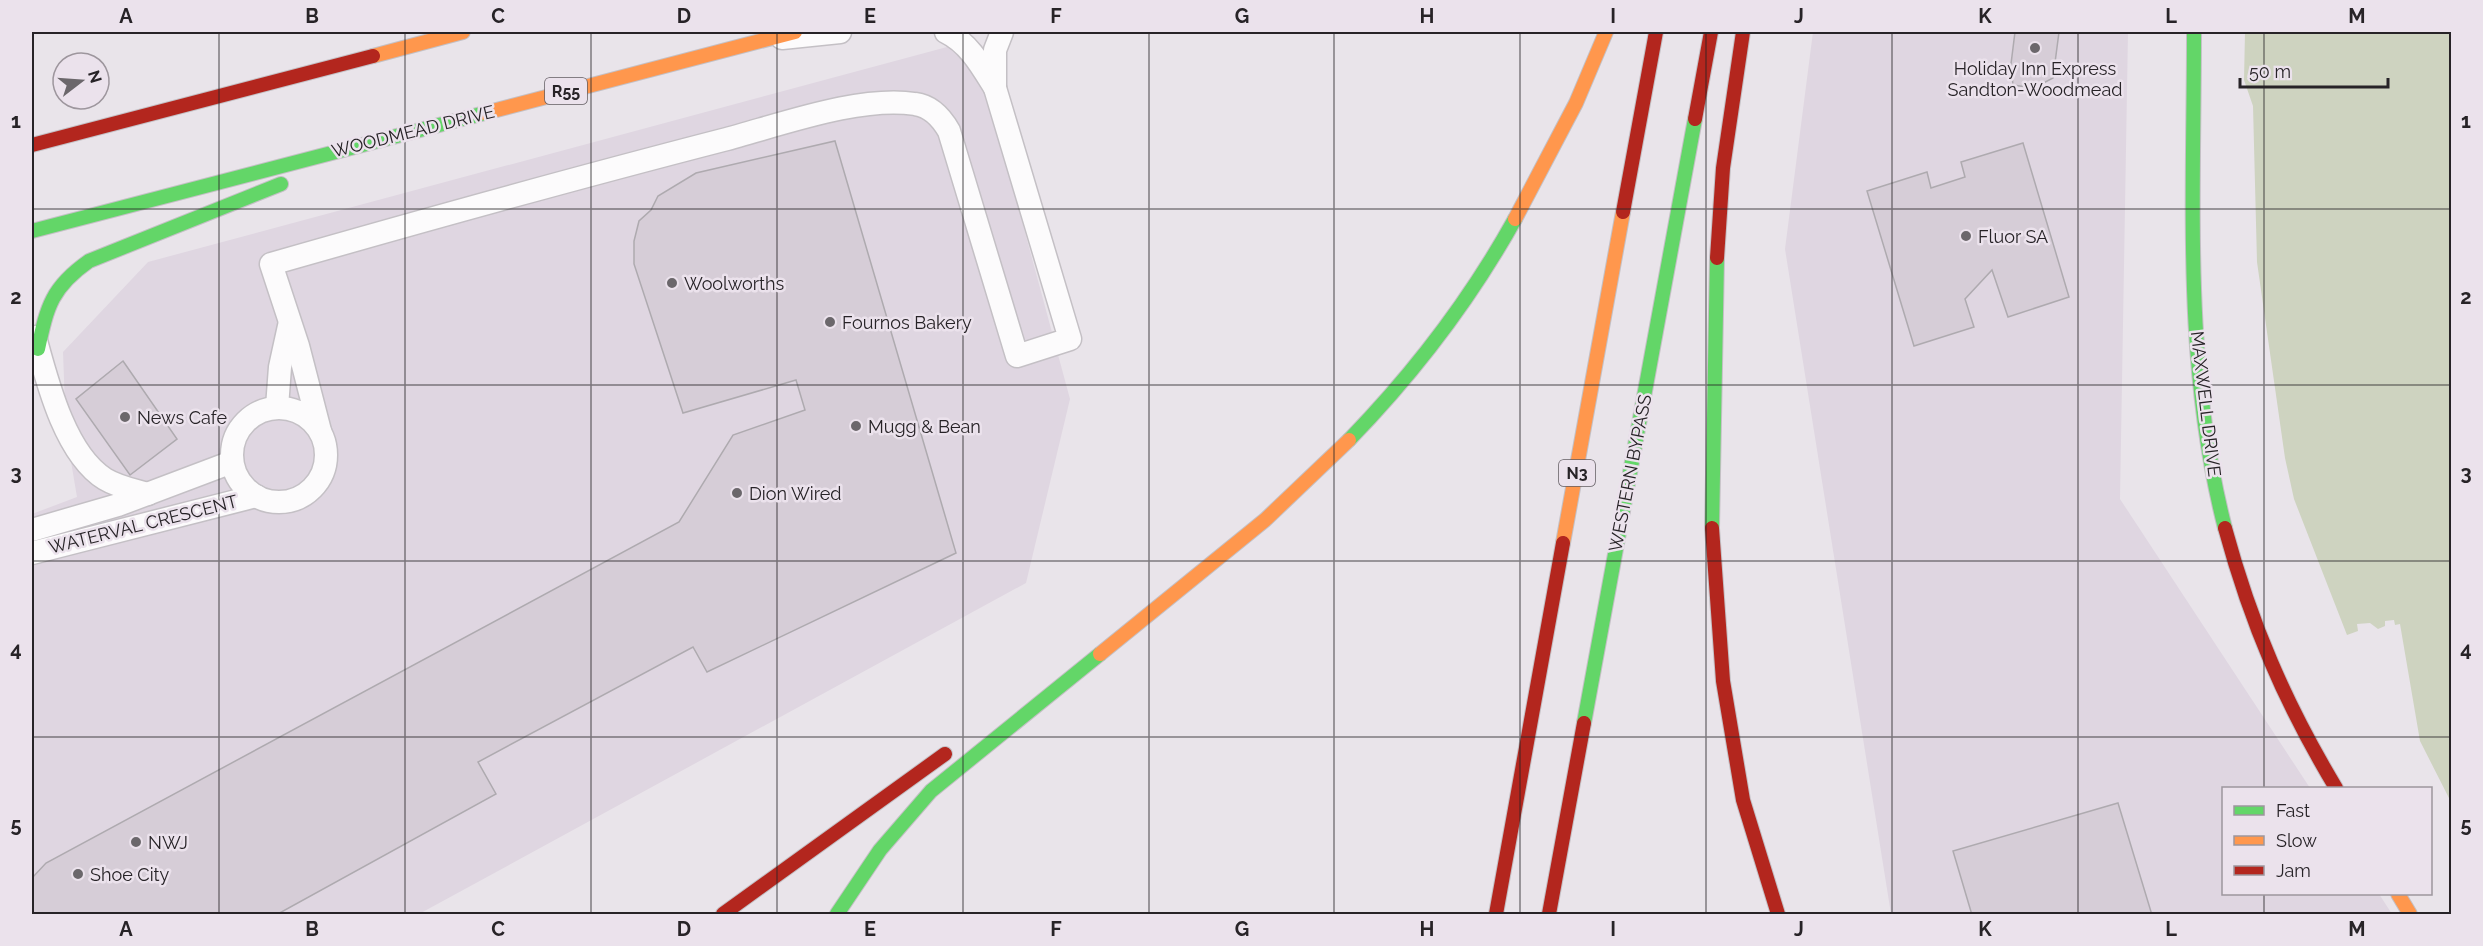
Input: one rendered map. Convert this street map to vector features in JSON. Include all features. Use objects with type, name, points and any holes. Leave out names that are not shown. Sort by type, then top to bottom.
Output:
[{"type":"main road","points":[[32,145],[463,32]]},
{"type":"main road","name":"WOODMEAD DRIVE","points":[[32,231],[795,32]]},
{"type":"main road","points":[[837,915],[881,850],[930,792],[1264,521],[1329,464],[1383,407],[1474,289],[1537,183],[1579,99],[1606,32]]},
{"type":"main road","name":"N3","points":[[1496,915],[1656,32]]},
{"type":"main road","name":"WESTERN BYPASS","points":[[1549,915],[1711,32]]},
{"type":"main road","points":[[1743,32],[1723,168],[1716,268],[1711,517],[1723,681],[1743,800],[1778,915]]},
{"type":"main road","name":"MAXWELL DRIVE","points":[[2194,32],[2194,313],[2199,386],[2210,458],[2242,587],[2264,647],[2289,706],[2335,787]]},
{"type":"main road","points":[[38,349],[48,301],[62,279],[89,261],[429,127]]},
{"type":"main road","points":[[1034,689],[1264,521]]},
{"type":"main road","points":[[1562,915],[1587,700]]},
{"type":"main road","points":[[723,915],[957,745]]},
{"type":"main road","points":[[2399,895],[2410,914]]},
{"type":"street","points":[[760,41],[840,32]]},
{"type":"street","points":[[320,430],[302,413],[277,407],[261,411],[248,419],[238,432],[232,447],[232,462],[237,476],[255,496],[281,502],[294,500],[312,488],[323,471],[326,457],[320,430],[298,346],[289,326],[271,264],[444,215],[841,109],[897,102],[924,106],[942,118],[949,130],[1017,356],[1070,339],[995,88],[975,57],[955,36],[946,32]]},
{"type":"street","points":[[995,88],[996,50],[1002,32]]},
{"type":"street","name":"WATERVAL CRESCENT","points":[[32,323],[38,349],[66,432],[76,452],[103,478],[122,487],[148,494]]},
{"type":"street","points":[[277,407],[280,367],[289,326]]},
{"type":"street","name":"WATERVAL CRESCENT","points":[[34,527],[148,494],[232,462]]},
{"type":"street","name":"WATERVAL CRESCENT","points":[[32,553],[255,496]]},
{"type":"street","points":[[34,527],[64,544]]},
{"type":"shaded area","points":[[1813,32],[2128,32],[2120,499],[2309,787],[2222,787],[2222,895],[2380,895],[2392,914],[1891,914],[1785,249]]},
{"type":"shaded area","points":[[973,40],[1070,399],[1026,583],[419,914],[32,914],[32,514],[77,497],[66,432],[63,352],[148,262]]},
{"type":"green space","points":[[2245,32],[2451,32],[2451,802],[2420,741],[2400,624],[2395,625],[2394,620],[2385,621],[2385,626],[2378,629],[2370,623],[2357,624],[2358,631],[2347,635],[2294,499],[2285,458],[2257,262],[2253,106],[2244,80]]},
{"type":"building","name":"Holiday Inn Express Sandton-Woodmead","points":[[2015,32],[2059,32],[2053,78],[2034,88],[2013,85],[2011,64]]},
{"type":"building","points":[[835,141],[956,553],[707,672],[693,647],[478,762],[496,794],[276,915],[32,915],[32,878],[46,863],[679,522],[733,435],[805,410],[796,380],[683,413],[634,264],[634,241],[639,221],[651,210],[658,196],[696,173]]},
{"type":"building","name":"Fluor SA","points":[[2023,143],[2069,297],[2008,317],[1992,270],[1965,299],[1974,327],[1914,346],[1867,191],[1927,172],[1931,188],[1965,177],[1961,162]]},
{"type":"building","points":[[123,361],[177,439],[130,475],[76,399]]},
{"type":"building","points":[[2118,803],[2152,915],[1972,915],[1953,851]]},
{"type":"traffic: fast","points":[[2194,32],[2193,219],[2197,343],[2202,405],[2225,528]]},
{"type":"traffic: fast","points":[[32,231],[485,113]]},
{"type":"traffic: fast","points":[[1584,723],[1695,119]]},
{"type":"traffic: fast","points":[[38,349],[48,309],[53,299],[67,280],[89,261],[281,184]]},
{"type":"traffic: fast","points":[[1349,440],[1396,389],[1439,335],[1460,307],[1515,219]]},
{"type":"traffic: fast","points":[[1712,528],[1717,258]]},
{"type":"traffic: fast","points":[[837,914],[880,850],[931,791],[1100,654]]},
{"type":"traffic: slow","points":[[373,56],[463,32]]},
{"type":"traffic: slow","points":[[485,113],[795,32]]},
{"type":"traffic: slow","points":[[1515,219],[1576,103],[1606,32]]},
{"type":"traffic: slow","points":[[1563,543],[1623,212]]},
{"type":"traffic: slow","points":[[1100,654],[1265,520],[1349,440]]},
{"type":"traffic: slow","points":[[2399,895],[2410,914]]},
{"type":"traffic: jam","points":[[1623,212],[1656,32]]},
{"type":"traffic: jam","points":[[1695,119],[1711,32]]},
{"type":"traffic: jam","points":[[1717,258],[1723,168],[1743,32]]},
{"type":"traffic: jam","points":[[32,145],[373,56]]},
{"type":"traffic: jam","points":[[1712,528],[1723,681],[1743,800],[1778,914]]},
{"type":"traffic: jam","points":[[2225,528],[2246,597],[2271,662],[2285,694],[2335,787]]},
{"type":"traffic: jam","points":[[1496,914],[1563,543]]},
{"type":"traffic: jam","points":[[1549,914],[1584,723]]},
{"type":"traffic: jam","points":[[723,914],[945,754]]},
{"type":"place","name":"Holiday Inn Express Sandton-Woodmead","points":[[2035,48]]},
{"type":"place","name":"Fluor SA","points":[[1966,236]]},
{"type":"place","name":"Woolworths","points":[[672,283]]},
{"type":"place","name":"Fournos Bakery","points":[[830,322]]},
{"type":"place","name":"News Cafe","points":[[125,417]]},
{"type":"place","name":"Mugg & Bean","points":[[856,426]]},
{"type":"place","name":"Dion Wired","points":[[737,493]]},
{"type":"place","name":"NWJ","points":[[136,842]]},
{"type":"place","name":"Shoe City","points":[[78,874]]}]
